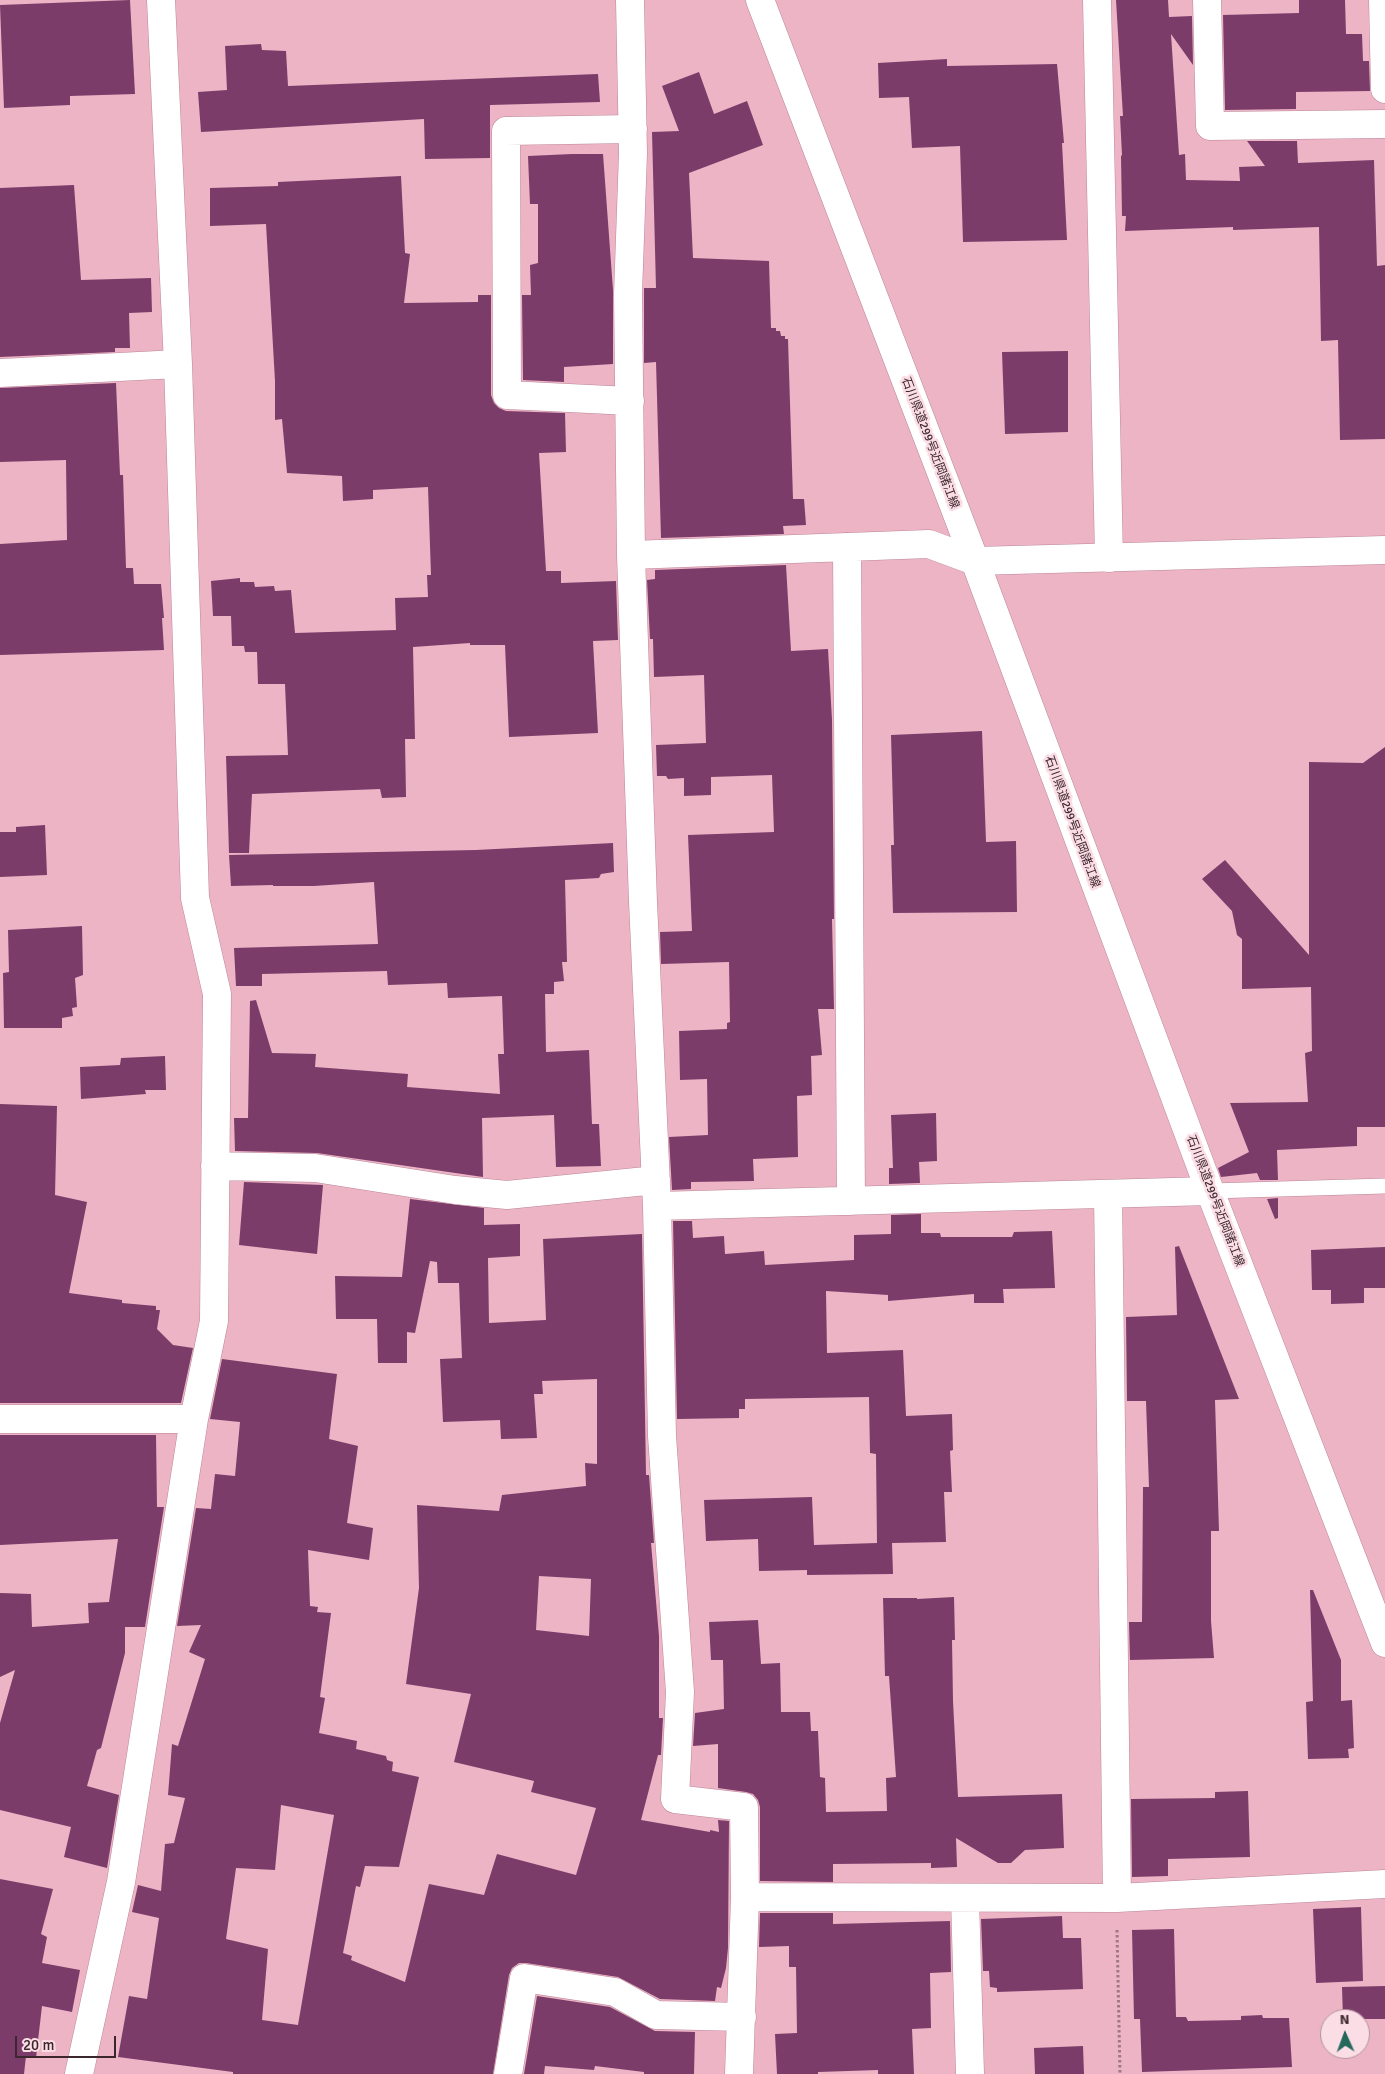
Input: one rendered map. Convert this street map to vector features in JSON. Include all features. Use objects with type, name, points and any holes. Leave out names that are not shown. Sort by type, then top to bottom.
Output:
[{"type":"street","points":[[79,2074],[121,1882],[194,1419],[214,1321],[217,994],[195,898],[178,364],[161,0]]},
{"type":"street","points":[[630,0],[633,129],[628,294],[631,555],[643,902],[657,1193],[662,1436],[680,1692],[675,1799],[744,1807],[745,1897],[739,2074]]},
{"type":"street","name":"石川県道299号近岡諸江線","points":[[760,0],[975,561],[1210,1191],[1385,1643]]},
{"type":"street","points":[[1097,0],[1109,558]]},
{"type":"street","points":[[1207,0],[1210,126],[1385,124]]},
{"type":"street","points":[[1382,0],[1385,89]]},
{"type":"street","points":[[630,401],[507,395],[506,131],[633,129]]},
{"type":"street","points":[[0,372],[178,364]]},
{"type":"street","points":[[631,555],[929,544],[975,561],[1385,550]]},
{"type":"street","points":[[847,546],[851,1201]]},
{"type":"street","points":[[216,1166],[315,1168],[456,1190],[507,1195],[657,1193],[851,1201],[1210,1191]]},
{"type":"street","points":[[1108,1194],[1117,1898]]},
{"type":"street","points":[[0,1419],[194,1419]]},
{"type":"street","points":[[745,1897],[1117,1898],[1385,1884]]},
{"type":"street","points":[[965,1898],[970,2074]]},
{"type":"street","points":[[508,2074],[524,1978],[615,1992],[656,2015],[742,2017]]},
{"type":"lane","points":[[1210,1191],[1385,1186]]},
{"type":"path","points":[[1117,1898],[1120,2074]]},
{"type":"building","points":[[130,0],[135,94],[70,96],[70,105],[4,108],[0,5]]},
{"type":"building","points":[[1116,0],[1168,0],[1169,17],[1192,16],[1193,65],[1171,34],[1179,155],[1185,154],[1186,180],[1240,181],[1239,167],[1265,166],[1247,141],[1297,141],[1298,163],[1374,160],[1377,266],[1385,265],[1385,439],[1340,440],[1338,340],[1321,341],[1319,227],[1233,230],[1233,227],[1125,231],[1126,216],[1122,216],[1120,116],[1123,116]]},
{"type":"building","points":[[1299,0],[1345,0],[1346,34],[1362,34],[1363,61],[1369,61],[1370,91],[1296,92],[1296,109],[1225,110],[1223,15],[1299,13]]},
{"type":"building","points":[[261,44],[262,50],[286,51],[288,86],[598,74],[600,102],[490,105],[490,158],[425,159],[424,119],[201,132],[198,92],[227,90],[225,46]]},
{"type":"building","points":[[947,59],[947,66],[1057,64],[1064,143],[1062,143],[1067,240],[963,242],[960,146],[912,148],[909,97],[879,98],[878,63]]},
{"type":"building","points":[[699,72],[714,114],[747,101],[763,145],[689,173],[693,258],[769,261],[771,328],[776,328],[776,331],[780,331],[781,336],[785,336],[785,339],[788,339],[793,499],[804,499],[806,525],[783,526],[784,534],[661,538],[656,362],[644,363],[644,288],[656,288],[652,132],[679,131],[662,86]]},
{"type":"building","points":[[603,154],[613,290],[613,364],[564,367],[564,382],[523,380],[522,295],[531,295],[530,265],[538,263],[538,204],[530,204],[528,156]]},
{"type":"building","points":[[401,176],[405,253],[410,254],[404,303],[478,302],[478,295],[491,295],[491,395],[494,403],[506,411],[565,413],[566,452],[539,453],[546,571],[561,571],[561,583],[616,581],[618,640],[593,641],[598,733],[509,737],[505,645],[470,645],[470,643],[413,647],[415,739],[405,739],[406,797],[382,798],[380,789],[252,794],[249,853],[229,853],[226,756],[288,755],[285,684],[258,684],[257,652],[245,652],[244,646],[232,646],[231,616],[213,616],[211,581],[240,578],[240,582],[254,582],[255,587],[274,586],[275,591],[291,590],[295,633],[396,630],[395,598],[428,597],[427,575],[431,575],[428,487],[373,490],[373,499],[343,501],[342,476],[287,473],[282,419],[275,420],[275,381],[266,224],[210,226],[210,188],[278,186],[278,182]]},
{"type":"building","points":[[74,185],[81,280],[151,278],[152,312],[129,313],[130,348],[115,348],[115,352],[0,357],[0,188]]},
{"type":"building","points":[[1068,351],[1068,432],[1005,434],[1002,352]]},
{"type":"building","points":[[116,383],[120,475],[123,475],[126,568],[133,568],[134,584],[161,584],[164,650],[0,655],[0,544],[67,540],[66,460],[0,462],[0,388]]},
{"type":"building","points":[[786,565],[791,651],[828,649],[832,720],[834,1009],[818,1009],[822,1055],[811,1056],[812,1095],[797,1096],[798,1157],[753,1159],[754,1181],[691,1182],[691,1189],[672,1190],[669,1137],[708,1135],[707,1079],[680,1080],[679,1031],[727,1029],[727,1023],[730,1022],[729,962],[661,964],[660,932],[692,931],[688,835],[774,832],[772,775],[711,777],[711,795],[684,796],[684,778],[668,779],[666,776],[657,776],[656,745],[706,743],[704,675],[654,677],[653,639],[650,639],[647,580],[655,579],[655,570]]},
{"type":"building","points":[[982,731],[986,842],[1016,841],[1017,912],[893,913],[891,845],[894,845],[891,735]]},
{"type":"building","points":[[1385,747],[1385,1127],[1357,1127],[1357,1146],[1277,1150],[1278,1180],[1260,1180],[1257,1173],[1221,1177],[1218,1168],[1249,1152],[1230,1103],[1308,1102],[1305,1053],[1312,1051],[1311,987],[1242,989],[1242,939],[1237,935],[1232,911],[1202,879],[1225,860],[1309,955],[1309,762],[1363,763]]},
{"type":"building","points":[[45,825],[47,875],[0,877],[0,832],[16,832],[16,827]]},
{"type":"building","points":[[613,843],[614,872],[601,874],[599,878],[565,880],[567,962],[562,962],[564,981],[554,982],[554,994],[545,994],[546,1052],[589,1050],[592,1124],[599,1124],[601,1166],[556,1167],[554,1115],[482,1118],[483,1177],[317,1153],[235,1151],[234,1118],[248,1118],[250,1001],[256,1000],[272,1053],[316,1054],[315,1067],[408,1074],[407,1087],[500,1094],[498,1054],[504,1054],[502,996],[448,998],[447,983],[388,985],[387,971],[262,974],[262,986],[236,986],[234,948],[378,944],[374,882],[314,886],[231,886],[229,855],[476,850]]},
{"type":"building","points":[[82,926],[83,975],[75,978],[77,1007],[72,1008],[73,1016],[62,1018],[62,1028],[4,1028],[3,973],[9,972],[8,930]]},
{"type":"building","points":[[165,1056],[166,1090],[145,1090],[146,1094],[81,1099],[80,1067],[120,1065],[121,1058]]},
{"type":"building","points":[[0,1104],[57,1106],[55,1195],[87,1202],[69,1293],[122,1300],[122,1303],[156,1306],[156,1310],[160,1310],[157,1329],[173,1345],[193,1348],[181,1403],[0,1403]]},
{"type":"building","points":[[936,1113],[937,1161],[919,1162],[920,1183],[889,1184],[889,1168],[893,1168],[891,1115]]},
{"type":"building","points":[[244,1182],[323,1185],[317,1254],[239,1245]]},
{"type":"building","points":[[1278,1198],[1278,1218],[1275,1219],[1267,1199]]},
{"type":"building","points":[[410,1199],[484,1208],[484,1225],[520,1224],[520,1256],[488,1258],[489,1323],[546,1320],[543,1239],[642,1234],[646,1475],[649,1475],[654,1543],[651,1543],[659,1636],[659,1718],[663,1718],[661,1755],[658,1755],[641,1820],[710,1832],[710,1830],[719,1832],[718,1820],[729,1821],[728,1948],[721,1988],[717,1987],[715,2001],[660,1999],[618,1977],[519,1963],[512,1968],[509,1975],[493,2074],[233,2074],[233,2072],[118,2057],[129,1996],[147,1999],[159,1918],[132,1912],[138,1885],[161,1891],[165,1844],[174,1843],[185,1798],[168,1795],[172,1744],[178,1746],[205,1659],[189,1652],[201,1625],[177,1626],[196,1508],[211,1509],[215,1474],[235,1476],[240,1422],[210,1419],[222,1359],[337,1374],[329,1439],[358,1446],[347,1523],[373,1528],[369,1560],[308,1550],[310,1606],[318,1607],[317,1612],[331,1613],[320,1697],[325,1698],[319,1733],[357,1741],[356,1749],[386,1756],[387,1760],[393,1762],[392,1771],[419,1777],[399,1867],[365,1866],[360,1887],[356,1886],[343,1953],[352,1956],[351,1960],[405,1982],[429,1884],[484,1895],[497,1854],[576,1875],[596,1808],[531,1792],[534,1781],[454,1762],[471,1694],[406,1684],[419,1588],[417,1505],[499,1511],[502,1495],[586,1486],[585,1463],[597,1464],[597,1379],[542,1381],[543,1394],[534,1394],[537,1438],[501,1439],[500,1420],[443,1422],[440,1359],[462,1358],[459,1283],[438,1283],[437,1262],[430,1261],[415,1333],[407,1332],[407,1363],[378,1363],[377,1319],[336,1319],[335,1276],[402,1277]],"holes":[[[539,1576],[591,1579],[589,1636],[536,1630]],[[281,1805],[334,1815],[298,2025],[262,2020],[268,1949],[226,1939],[236,1868],[275,1870]]]},
{"type":"building","points":[[921,1214],[921,1233],[940,1233],[941,1237],[1012,1237],[1014,1232],[1052,1231],[1055,1288],[1003,1289],[1004,1303],[974,1303],[974,1294],[888,1301],[888,1295],[826,1291],[827,1353],[903,1350],[906,1416],[952,1414],[953,1450],[950,1451],[952,1492],[944,1492],[946,1542],[892,1543],[893,1574],[807,1575],[807,1570],[759,1571],[758,1539],[706,1541],[704,1500],[812,1497],[814,1545],[877,1543],[876,1454],[870,1453],[869,1397],[745,1399],[745,1409],[739,1409],[739,1418],[677,1419],[673,1221],[692,1221],[693,1238],[724,1236],[725,1254],[764,1251],[765,1265],[854,1260],[854,1235],[891,1234],[891,1215]]},
{"type":"building","points":[[1179,1246],[1239,1399],[1215,1400],[1219,1531],[1211,1531],[1211,1621],[1214,1658],[1130,1660],[1129,1622],[1142,1622],[1143,1487],[1149,1487],[1146,1401],[1127,1401],[1126,1317],[1177,1315],[1175,1247]]},
{"type":"building","points":[[1385,1247],[1385,1288],[1364,1288],[1364,1303],[1331,1304],[1331,1290],[1312,1290],[1311,1250]]},
{"type":"building","points":[[0,1435],[156,1435],[157,1507],[164,1507],[145,1627],[125,1627],[125,1653],[101,1748],[97,1750],[87,1786],[119,1795],[107,1868],[64,1857],[71,1827],[0,1810],[0,1723],[15,1670],[0,1677],[0,1593],[31,1594],[32,1627],[89,1623],[88,1603],[109,1602],[118,1539],[0,1545]]},
{"type":"building","points":[[1310,1590],[1313,1590],[1341,1660],[1341,1701],[1352,1700],[1354,1748],[1348,1749],[1349,1758],[1308,1759],[1306,1702],[1313,1701]]},
{"type":"building","points":[[954,1597],[955,1640],[952,1640],[953,1701],[958,1797],[1062,1794],[1064,1848],[1025,1850],[1011,1863],[998,1863],[956,1838],[957,1867],[931,1868],[931,1863],[833,1864],[833,1882],[760,1881],[760,1807],[758,1800],[753,1794],[718,1788],[718,1744],[693,1746],[695,1713],[724,1709],[723,1660],[711,1660],[709,1622],[758,1620],[761,1664],[780,1663],[781,1712],[810,1712],[811,1731],[818,1731],[820,1777],[825,1778],[826,1812],[887,1811],[886,1778],[896,1777],[889,1676],[885,1676],[883,1598]]},
{"type":"building","points":[[1248,1791],[1250,1857],[1168,1859],[1168,1876],[1132,1877],[1131,1799],[1215,1798],[1215,1792]]},
{"type":"building","points":[[0,1879],[53,1889],[41,1934],[47,1937],[42,1963],[80,1970],[72,2012],[42,2006],[36,2058],[26,2056],[24,2074],[0,2074]]},
{"type":"building","points":[[1361,1907],[1363,1981],[1316,1983],[1313,1909]]},
{"type":"building","points":[[760,1913],[833,1913],[833,1924],[950,1921],[951,1972],[930,1973],[931,2028],[912,2029],[914,2074],[878,2074],[878,2070],[818,2072],[818,2074],[777,2074],[775,2034],[797,2033],[796,1967],[789,1967],[789,1946],[759,1947]]},
{"type":"building","points":[[1062,1916],[1063,1938],[1081,1938],[1083,1989],[997,1992],[997,1988],[990,1987],[989,1971],[983,1971],[981,1919]]},
{"type":"building","points":[[1174,1929],[1176,2017],[1186,2017],[1188,2021],[1241,2020],[1241,2016],[1262,2015],[1263,2018],[1289,2018],[1292,2067],[1142,2072],[1140,2019],[1134,2019],[1132,1930]]},
{"type":"building","points":[[1385,1986],[1385,2019],[1370,2019],[1370,2009],[1343,2009],[1342,1987]]},
{"type":"building","points":[[537,1996],[610,2007],[655,2031],[695,2032],[694,2074],[644,2074],[644,2072],[595,2066],[594,2070],[545,2066],[544,2074],[524,2074]]},
{"type":"building","points":[[1083,2046],[1084,2074],[1035,2074],[1034,2048]]}]
